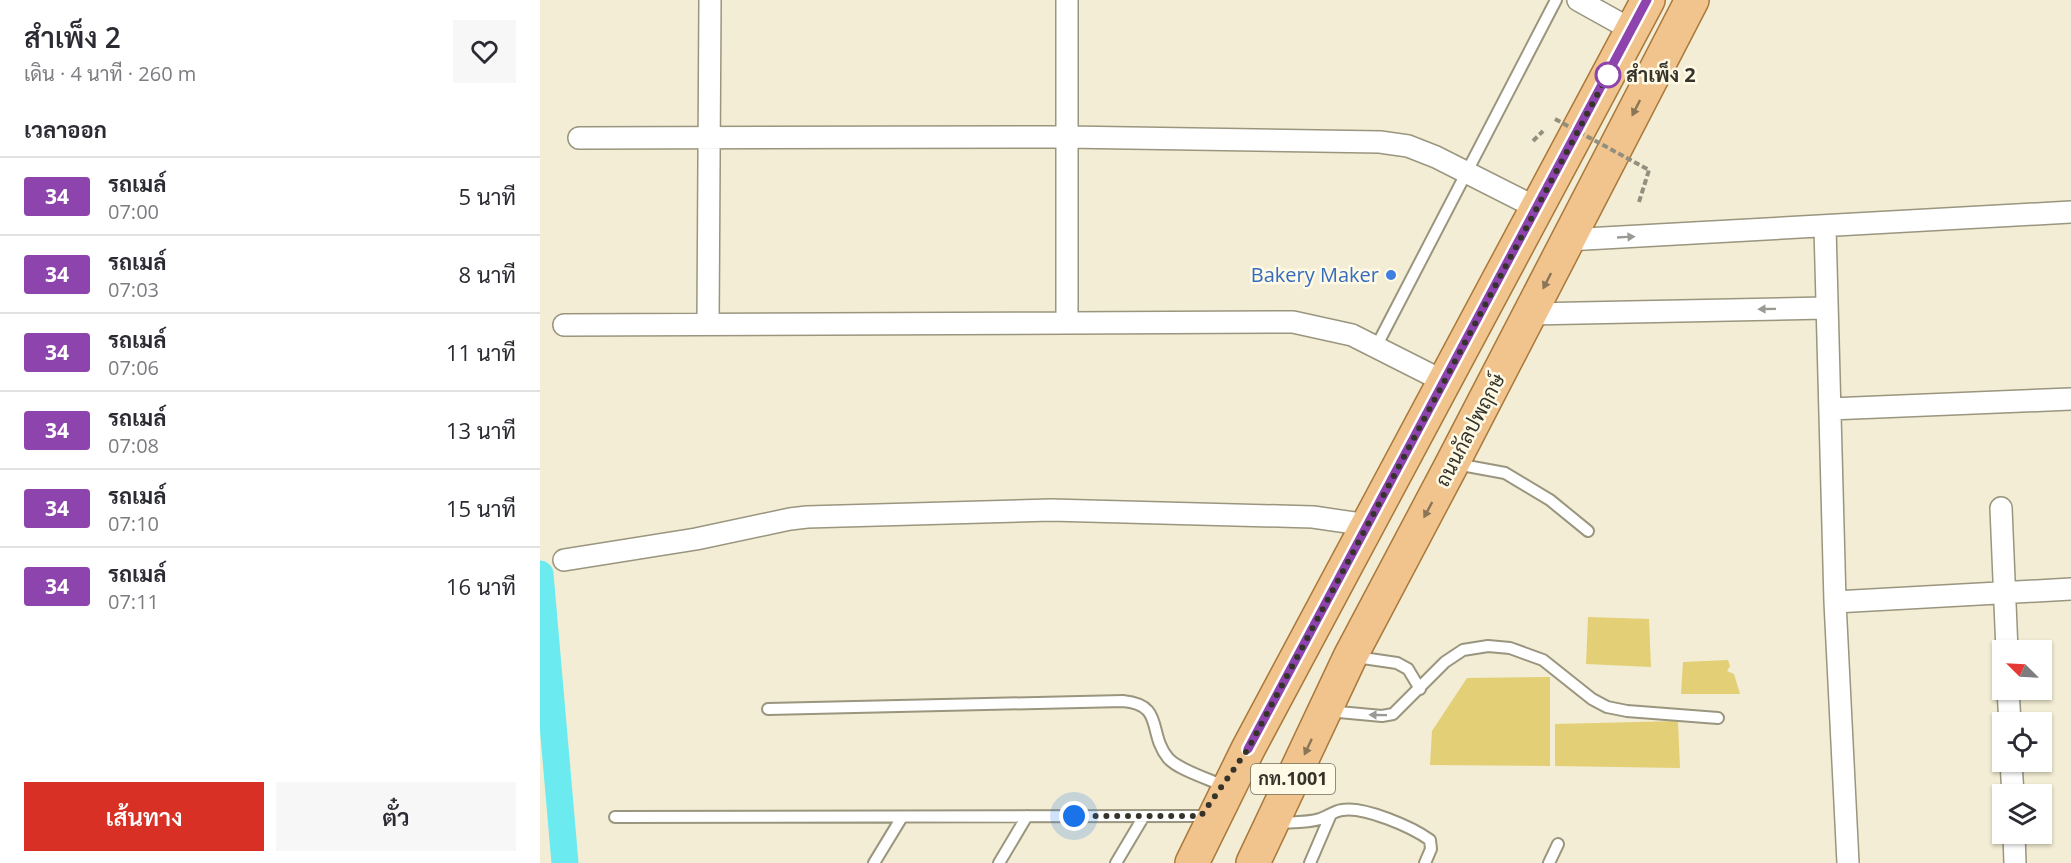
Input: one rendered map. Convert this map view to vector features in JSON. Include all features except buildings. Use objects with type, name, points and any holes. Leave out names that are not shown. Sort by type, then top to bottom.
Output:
[{"type":"main road","name":"กท.1001","points":[[1248,749],[1647,0]]},
{"type":"main road","name":"ถนนกัลปพฤกษ์","points":[[1252,863],[1350,657],[1692,0]]},
{"type":"main road","points":[[1172,863],[1201,816],[1248,749]]},
{"type":"main road","points":[[1192,863],[1248,749]]},
{"type":"street","points":[[708,324],[710,0]]},
{"type":"street","points":[[1067,0],[1067,322]]},
{"type":"street","points":[[1578,0],[1632,30]]},
{"type":"street","points":[[579,138],[1066,137],[1380,142],[1408,146],[1466,171],[1537,208]]},
{"type":"street","points":[[1568,240],[2071,212]]},
{"type":"street","points":[[1825,227],[1835,602],[1848,863]]},
{"type":"street","points":[[1530,314],[1826,308]]},
{"type":"street","points":[[564,325],[1293,321],[1352,335],[1445,382]]},
{"type":"street","points":[[1830,409],[2071,399]]},
{"type":"street","points":[[2001,508],[2006,640]]},
{"type":"street","points":[[564,560],[696,539],[782,520],[807,517],[1051,510],[1313,517],[1368,525]]},
{"type":"street","points":[[1835,602],[2071,589]]},
{"type":"street","points":[[2014,844],[2015,863]]},
{"type":"lane","points":[[1376,347],[1556,0]]},
{"type":"lane","points":[[1452,464],[1504,473],[1550,500],[1588,531]]},
{"type":"lane","points":[[1325,711],[1382,717],[1393,714],[1445,662],[1463,650],[1488,646],[1510,648],[1543,660],[1592,699],[1607,707],[1627,711],[1718,718]]},
{"type":"lane","points":[[1350,657],[1397,663],[1408,669],[1420,689]]},
{"type":"lane","points":[[768,709],[1123,701],[1139,703],[1147,708],[1158,743],[1169,760],[1222,785]]},
{"type":"lane","points":[[1273,823],[1313,820],[1341,810],[1356,809],[1422,834],[1430,840],[1431,849],[1425,863]]},
{"type":"lane","points":[[1310,863],[1331,814]]},
{"type":"lane","points":[[999,863],[1026,816]]},
{"type":"lane","points":[[1116,863],[1144,816]]},
{"type":"lane","points":[[615,817],[1201,816]]},
{"type":"lane","points":[[874,863],[902,817]]},
{"type":"lane","points":[[1549,863],[1558,844]]},
{"type":"path","points":[[1555,119],[1649,170],[1639,202]]},
{"type":"waterway","points":[[540,574],[565,863]]},
{"type":"bus line","name":"34","points":[[1248,749],[1647,0]]},
{"type":"place","name":"สำเพ็ง 2","points":[[1608,75]]},
{"type":"place","name":"Bakery Maker","points":[[1391,275]]},
{"type":"route","points":[[1074,816],[1201,816],[1248,749],[1611,69],[1608,75]]}]
